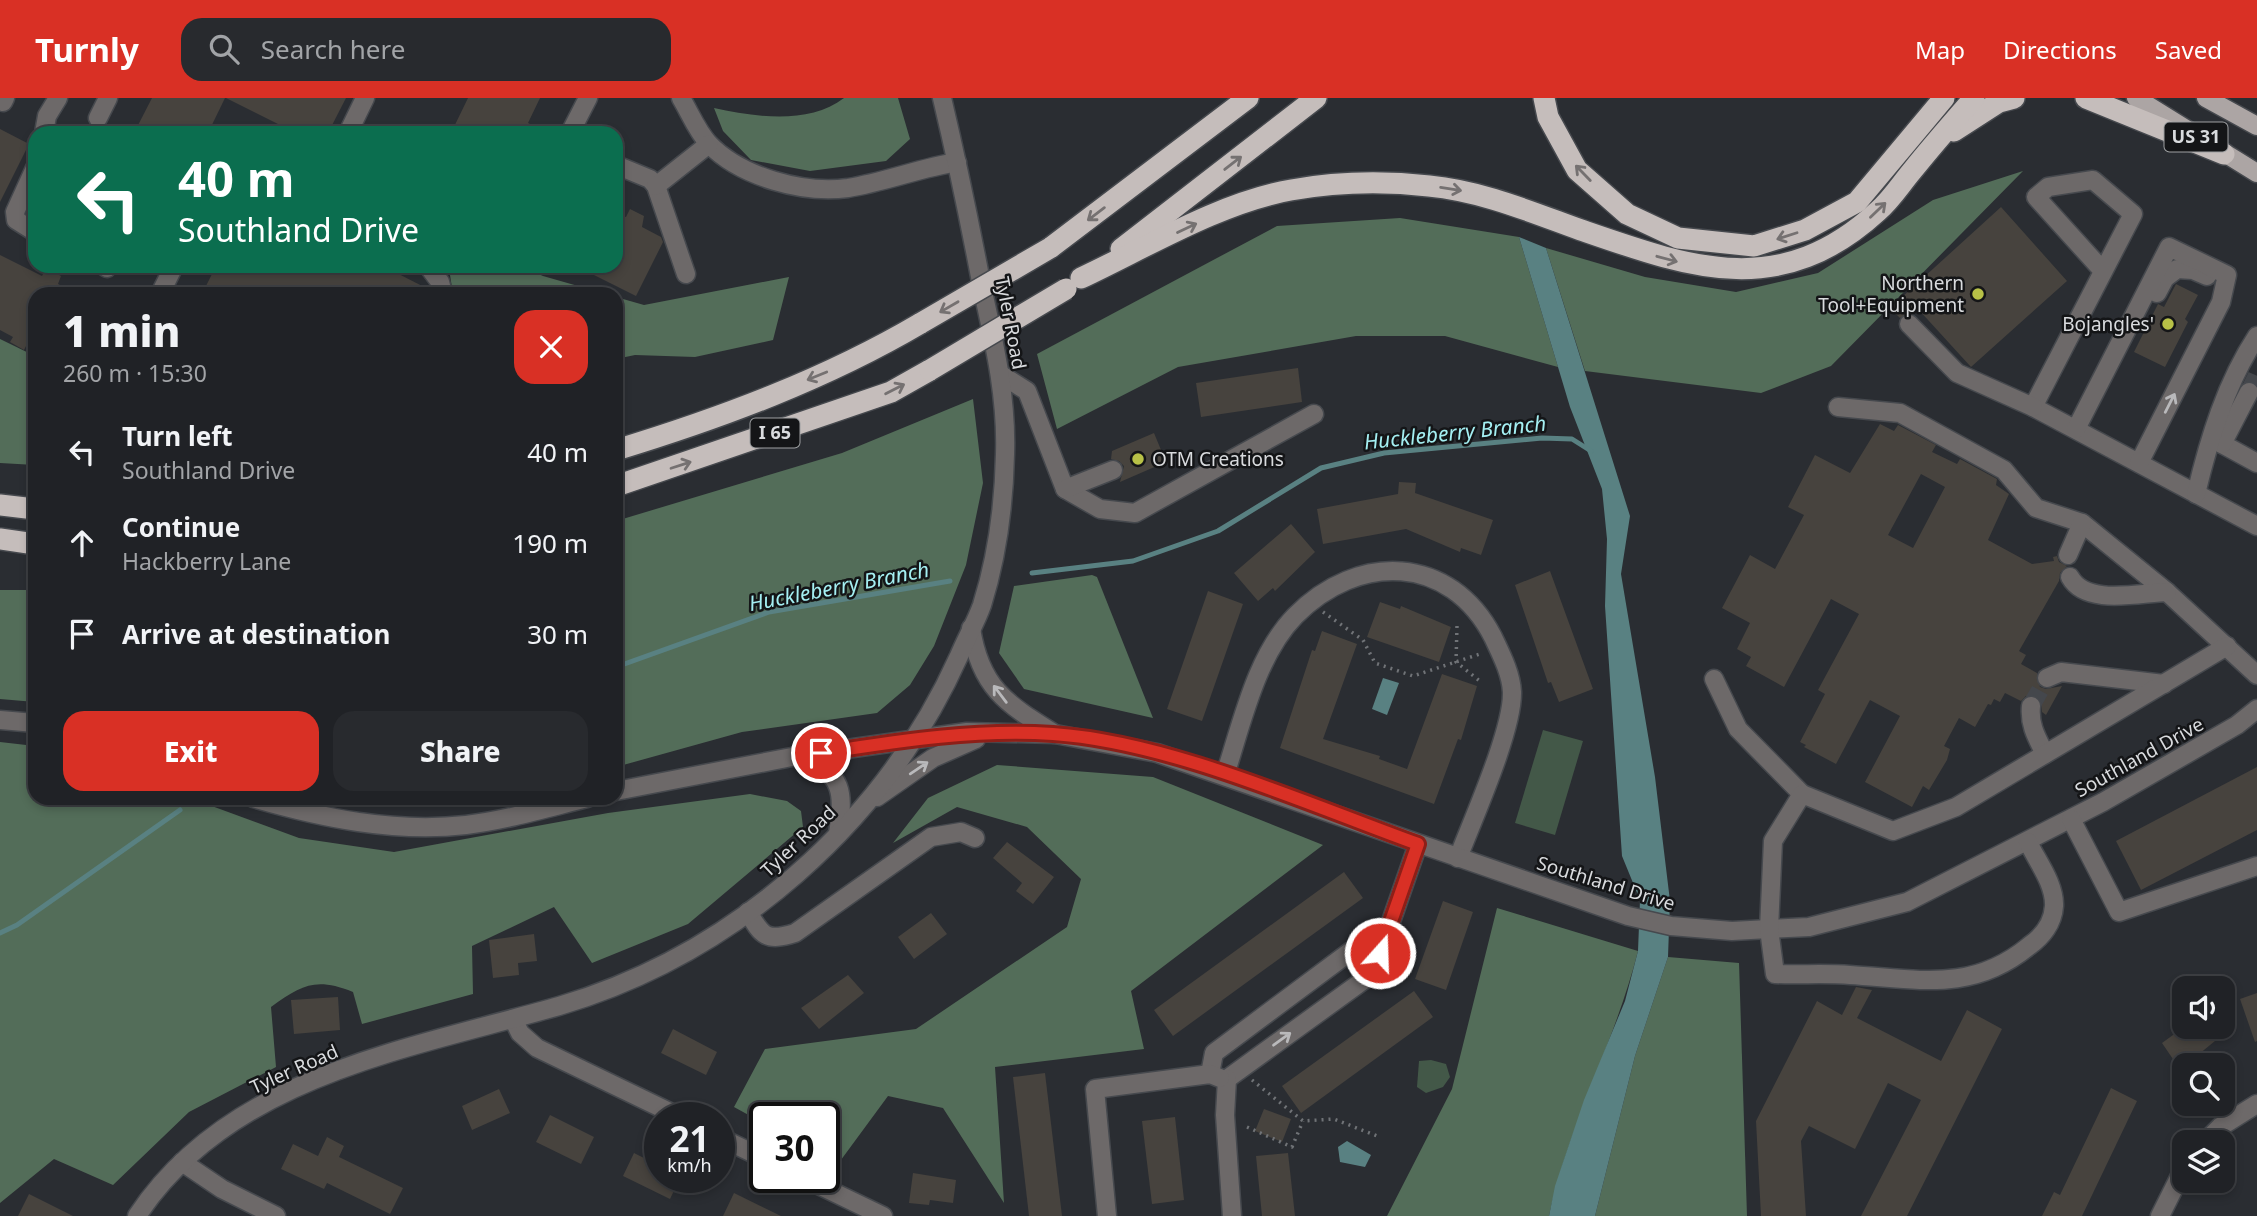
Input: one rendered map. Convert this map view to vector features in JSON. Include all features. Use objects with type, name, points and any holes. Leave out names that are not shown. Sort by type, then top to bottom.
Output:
[{"type":"highway","name":"I 65","points":[[623,448],[687,428],[862,358],[1051,248],[1248,98]]},
{"type":"highway","name":"I 65","points":[[623,484],[891,393],[1074,284],[1316,98]]},
{"type":"highway","points":[[1544,98],[1548,117],[1577,170],[1628,214],[1678,238],[1754,246],[1805,230],[1857,202],[1944,98]]},
{"type":"highway","points":[[1913,134],[1922,98]]},
{"type":"highway","points":[[1074,284],[1216,215],[1268,196],[1291,190],[1383,183],[1459,190],[1498,200],[1660,258],[1693,266],[1745,269],[1778,265],[1804,258],[1854,230],[1879,210],[1974,98]]},
{"type":"highway","points":[[1935,143],[1999,102],[2014,98]]},
{"type":"highway","points":[[2086,98],[2224,154]]},
{"type":"highway","points":[[0,505],[28,508]]},
{"type":"highway","points":[[0,539],[28,543]]},
{"type":"main road","name":"US 31","points":[[2136,98],[2257,173]]},
{"type":"main road","name":"US 31","points":[[2206,98],[2257,126]]},
{"type":"street","points":[[45,126],[47,116],[58,98]]},
{"type":"street","points":[[98,118],[108,98]]},
{"type":"street","points":[[351,126],[365,98]]},
{"type":"street","points":[[574,126],[588,98]]},
{"type":"street","points":[[681,98],[709,144],[738,164],[785,183],[824,188],[862,185],[917,169],[957,162]]},
{"type":"street","name":"Tyler Road","points":[[137,1216],[182,1162],[240,1117],[318,1078],[382,1055],[580,999],[649,974],[690,952],[748,912],[814,859],[863,808],[913,740],[940,698],[981,607],[999,526],[1006,450],[1000,374],[942,98]]},
{"type":"street","points":[[656,186],[709,144]]},
{"type":"street","points":[[623,168],[650,179],[656,186],[686,274]]},
{"type":"street","points":[[2033,407],[2133,214],[2093,180],[2048,187],[2036,197],[2103,271]]},
{"type":"street","points":[[28,183],[15,212],[16,220],[28,228]]},
{"type":"street","points":[[2076,429],[2169,247],[2227,275],[2221,302],[2139,463]]},
{"type":"street","points":[[1909,324],[1957,373],[2033,407],[2257,526]]},
{"type":"street","points":[[2196,494],[2246,352],[2257,336]]},
{"type":"street","points":[[1000,374],[1027,391],[1065,489],[1100,509],[1135,513],[1314,414]]},
{"type":"street","points":[[2216,440],[2249,392]]},
{"type":"street","points":[[1838,407],[1900,413],[2004,470],[2036,508],[2082,523],[2167,592],[2257,675]]},
{"type":"street","points":[[2216,440],[2257,463]]},
{"type":"street","points":[[1065,489],[1113,470]]},
{"type":"street","points":[[2068,555],[2082,523]]},
{"type":"street","points":[[1226,775],[1264,663],[1286,628],[1312,600],[1339,583],[1366,573],[1406,571],[1427,575],[1471,602],[1499,648],[1509,673],[1512,692],[1508,720],[1458,858]]},
{"type":"street","points":[[2070,577],[2075,586],[2089,595],[2167,592]]},
{"type":"street","points":[[971,628],[975,653],[986,676],[1007,704],[1055,734]]},
{"type":"street","points":[[1714,679],[1738,729],[1801,794],[1893,831],[1956,807],[2227,646]]},
{"type":"street","points":[[2047,678],[2061,672],[2164,684]]},
{"type":"street","points":[[2031,706],[2030,718],[2034,732],[2045,754]]},
{"type":"street","name":"Southland Drive","points":[[623,790],[797,756],[967,732],[1055,734],[1123,745],[1226,775],[1579,900],[1671,926],[1732,931],[1809,927],[1907,902],[2071,819],[2237,725],[2257,709]]},
{"type":"street","points":[[0,720],[28,722]]},
{"type":"street","points":[[863,808],[933,758],[962,743],[995,733]]},
{"type":"street","points":[[797,756],[822,766],[834,778],[843,798],[838,835]]},
{"type":"street","points":[[1801,794],[1773,841],[1769,929],[1775,974],[1851,975],[1887,981],[1959,979],[2009,963],[2039,939],[2048,926],[2054,906],[2050,886],[2028,842]]},
{"type":"street","points":[[281,805],[342,820],[436,827],[505,818],[558,805]]},
{"type":"street","points":[[2071,819],[2119,912],[2257,866]]},
{"type":"street","points":[[748,912],[760,932],[766,936],[786,936],[795,933],[932,837],[961,832],[975,838]]},
{"type":"street","points":[[1107,1216],[1095,1089],[1225,1075],[1367,976],[1380,953],[1418,844]]},
{"type":"street","points":[[1232,1216],[1225,1075],[1214,1053],[1351,951],[1380,953]]},
{"type":"street","points":[[513,1019],[520,1033],[537,1048],[649,1102]]},
{"type":"street","points":[[2217,1130],[2257,1104]]},
{"type":"street","points":[[182,1162],[222,1189],[275,1216]]},
{"type":"street","points":[[835,1193],[883,1216]]},
{"type":"street","points":[[2161,1216],[2172,1193]]},
{"type":"path","points":[[1312,600],[1331,621],[1363,640],[1375,663],[1413,676],[1499,648]]},
{"type":"path","points":[[1456,662],[1457,626]]},
{"type":"path","points":[[1456,662],[1481,682]]},
{"type":"path","points":[[1225,1075],[1303,1121],[1334,1119],[1377,1136]]},
{"type":"path","points":[[1247,1127],[1293,1147],[1303,1121]]},
{"type":"green space","points":[[844,98],[898,98],[910,139],[886,161],[810,171],[751,160],[723,131],[714,108],[764,116],[798,115],[830,107]]},
{"type":"green space","points":[[2023,171],[1831,366],[1761,393],[1585,371],[1546,248],[1645,277],[1736,292],[1818,273],[1933,200]]},
{"type":"green space","points":[[1400,218],[1519,237],[1558,367],[1445,336],[1356,336],[1178,367],[1057,429],[1037,354],[1277,226]]},
{"type":"green space","points":[[448,273],[536,273],[582,287],[452,287]]},
{"type":"green space","points":[[789,277],[773,340],[695,357],[635,355],[623,358],[623,299],[644,305]]},
{"type":"green space","points":[[0,339],[28,353],[28,465],[0,463]]},
{"type":"green space","points":[[973,399],[983,483],[966,565],[934,646],[910,685],[877,713],[742,732],[623,765],[623,519],[842,453]]},
{"type":"green space","points":[[1092,575],[1097,577],[1153,718],[1024,689],[999,653],[1014,586]]},
{"type":"green space","points":[[0,590],[28,590],[28,701],[0,699]]},
{"type":"green space","points":[[1543,730],[1583,741],[1555,835],[1515,823]]},
{"type":"green space","points":[[0,742],[28,745],[28,805],[209,805],[299,838],[394,852],[608,813],[750,794],[787,801],[801,811],[803,827],[688,924],[592,963],[554,907],[472,946],[473,994],[362,1024],[353,992],[319,984],[292,993],[271,1007],[276,1067],[189,1112],[113,1185],[54,1159],[0,1203]]},
{"type":"green space","points":[[997,765],[1153,777],[1323,845],[1131,991],[1144,1049],[995,1067],[1004,1203],[943,1108],[888,1096],[840,1161],[840,1102],[749,1102],[749,1115],[735,1108],[765,1049],[916,1029],[1067,927],[1081,879],[1027,827],[957,807],[893,843],[928,798]]},
{"type":"green space","points":[[1497,908],[1638,951],[1617,1018],[1568,1149],[1549,1216],[1387,1216],[1452,1089]]},
{"type":"green space","points":[[1668,957],[1739,963],[1747,1216],[1595,1216],[1635,1056]]},
{"type":"green space","points":[[1431,1060],[1446,1064],[1450,1077],[1443,1087],[1426,1093],[1417,1087],[1419,1061]]},
{"type":"water","points":[[1519,237],[1546,248],[1630,516],[1621,574],[1655,777],[1670,901],[1668,957],[1635,1056],[1595,1216],[1549,1216],[1555,1186],[1584,1100],[1625,1001],[1638,951],[1640,900],[1622,856],[1605,606],[1607,539],[1602,489],[1570,407]]},
{"type":"water","points":[[1383,678],[1399,683],[1387,715],[1372,709]]},
{"type":"water","points":[[1347,1141],[1371,1155],[1365,1167],[1340,1162],[1338,1147]]},
{"type":"building","points":[[152,98],[225,98],[211,126],[138,126]]},
{"type":"building","points":[[226,98],[346,98],[332,126],[282,126]]},
{"type":"building","points":[[468,98],[540,98],[528,123],[534,126],[454,126]]},
{"type":"building","points":[[0,129],[28,143],[28,146],[0,202]]},
{"type":"building","name":"Northern Tool+Equipment","points":[[2001,207],[2067,281],[1971,367],[1918,309],[1900,318],[1890,308]]},
{"type":"building","points":[[630,209],[644,216],[642,227],[661,237],[663,242],[636,296],[623,287],[590,273],[623,273],[623,216],[626,217]]},
{"type":"building","points":[[0,255],[28,269],[28,273],[42,276],[44,273],[55,273],[61,276],[58,284],[64,287],[28,287],[28,344],[24,350],[10,342],[13,337],[0,330]]},
{"type":"building","points":[[212,273],[397,273],[424,287],[206,287]]},
{"type":"building","name":"Bojangles'","points":[[2176,284],[2198,295],[2185,319],[2188,322],[2165,367],[2134,352],[2158,304],[2164,307]]},
{"type":"building","points":[[1298,368],[1302,402],[1201,417],[1196,383]]},
{"type":"building","points":[[1880,424],[1894,431],[1898,425],[1936,445],[1932,452],[1957,464],[1960,459],[1997,479],[1996,485],[2009,494],[1988,540],[2032,564],[2054,561],[2053,557],[2057,556],[2059,562],[2067,566],[2060,573],[2059,581],[2019,651],[2026,655],[2021,664],[2037,673],[2040,687],[2046,689],[2062,686],[2046,715],[2042,712],[2041,701],[2036,696],[2026,696],[2021,701],[2005,693],[2000,702],[1994,699],[1991,705],[1988,704],[1975,727],[1959,718],[1944,746],[1950,749],[1947,760],[1929,790],[1923,786],[1912,807],[1865,782],[1900,716],[1870,700],[1836,764],[1804,747],[1806,745],[1800,742],[1825,694],[1818,690],[1859,614],[1831,599],[1784,687],[1746,666],[1751,657],[1737,649],[1750,623],[1722,608],[1750,555],[1775,569],[1804,515],[1788,507],[1815,455],[1850,473]],"holes":[[[1921,474],[1945,487],[1913,548],[1888,535]]]},
{"type":"building","name":"OTM Creations","points":[[1154,433],[1166,462],[1120,482],[1124,466],[1111,459],[1112,451]]},
{"type":"building","points":[[1399,482],[1416,483],[1415,493],[1493,520],[1481,555],[1461,548],[1460,552],[1406,529],[1323,544],[1317,509],[1398,494]]},
{"type":"building","points":[[1291,524],[1315,552],[1275,591],[1273,588],[1258,601],[1234,573]]},
{"type":"building","points":[[1550,571],[1593,689],[1559,702],[1551,682],[1548,683],[1515,585]]},
{"type":"building","points":[[1208,591],[1243,604],[1202,721],[1167,709]]},
{"type":"building","points":[[1380,602],[1400,609],[1401,606],[1451,627],[1439,662],[1367,637]]},
{"type":"building","points":[[1322,631],[1357,644],[1323,739],[1380,756],[1379,759],[1407,769],[1442,674],[1477,686],[1461,740],[1458,739],[1434,804],[1280,748],[1312,650],[1315,651]]},
{"type":"building","points":[[2257,767],[2257,830],[2141,890],[2116,841]]},
{"type":"building","points":[[1007,842],[1054,877],[1033,904],[1016,891],[1022,883],[993,858]]},
{"type":"building","points":[[1344,872],[1363,898],[1173,1036],[1154,1010]]},
{"type":"building","points":[[1443,901],[1473,912],[1446,990],[1415,979]]},
{"type":"building","points":[[931,913],[947,934],[914,959],[898,937]]},
{"type":"building","points":[[534,934],[537,961],[518,963],[519,975],[493,978],[489,940]]},
{"type":"building","points":[[848,975],[864,993],[819,1029],[801,1008]]},
{"type":"building","points":[[1856,987],[1872,990],[1857,1018],[1941,1061],[1967,1010],[2002,1029],[1907,1216],[1861,1216],[1921,1100],[1888,1083],[1855,1149],[1809,1126],[1801,1141],[1806,1216],[1761,1216],[1756,1121],[1817,1001],[1842,1015]]},
{"type":"building","points":[[1414,991],[1433,1017],[1301,1113],[1282,1086]]},
{"type":"building","points":[[2257,993],[2257,1041],[2255,1042],[2240,999]]},
{"type":"building","points":[[338,997],[340,1030],[294,1034],[291,1000]]},
{"type":"building","points":[[673,1029],[717,1052],[706,1075],[661,1053]]},
{"type":"building","points":[[2172,1036],[2172,1039],[2217,1039],[2200,1053],[2172,1053],[2172,1058],[2162,1043]]},
{"type":"building","points":[[1045,1073],[1062,1216],[1029,1216],[1013,1077]]},
{"type":"building","points":[[2111,1088],[2137,1101],[2082,1216],[2042,1216],[2054,1192],[2060,1195]]},
{"type":"building","points":[[499,1089],[510,1113],[472,1130],[462,1106]]},
{"type":"building","points":[[1264,1109],[1291,1119],[1282,1142],[1255,1131]]},
{"type":"building","points":[[550,1115],[594,1137],[581,1164],[536,1142]]},
{"type":"building","points":[[1175,1117],[1184,1200],[1152,1204],[1142,1121]]},
{"type":"building","points":[[327,1137],[344,1146],[339,1157],[403,1188],[390,1214],[327,1183],[324,1189],[281,1169],[293,1144],[318,1156]]},
{"type":"building","points":[[634,1153],[644,1158],[644,1186],[623,1176]]},
{"type":"building","points":[[1288,1153],[1295,1216],[1262,1216],[1256,1156]]},
{"type":"building","points":[[913,1173],[956,1180],[953,1203],[930,1200],[929,1205],[909,1203]]},
{"type":"building","points":[[658,1193],[673,1193],[670,1199]]},
{"type":"building","points":[[734,1193],[781,1216],[723,1216]]},
{"type":"building","points":[[29,1194],[73,1216],[18,1216]]},
{"type":"waterway","name":"Huckleberry Branch","points":[[1032,573],[1133,561],[1218,531],[1321,468],[1384,453],[1542,438],[1572,439],[1591,451]]},
{"type":"waterway","name":"Huckleberry Branch","points":[[623,664],[769,612],[950,581]]},
{"type":"waterway","name":"Huckleberry Branch","points":[[0,933],[17,925],[180,810]]},
{"type":"tunnel","points":[[2249,392],[2257,375]]},
{"type":"tunnel","points":[[2031,706],[2047,678]]},
{"type":"place","name":"Northern Tool+Equipment","points":[[1978,294]]},
{"type":"place","name":"Bojangles'","points":[[2168,324]]},
{"type":"place","name":"OTM Creations","points":[[1138,459]]},
{"type":"route","points":[[821,753],[967,732],[1055,734],[1157,753],[1226,775],[1418,844],[1380,953]]}]
